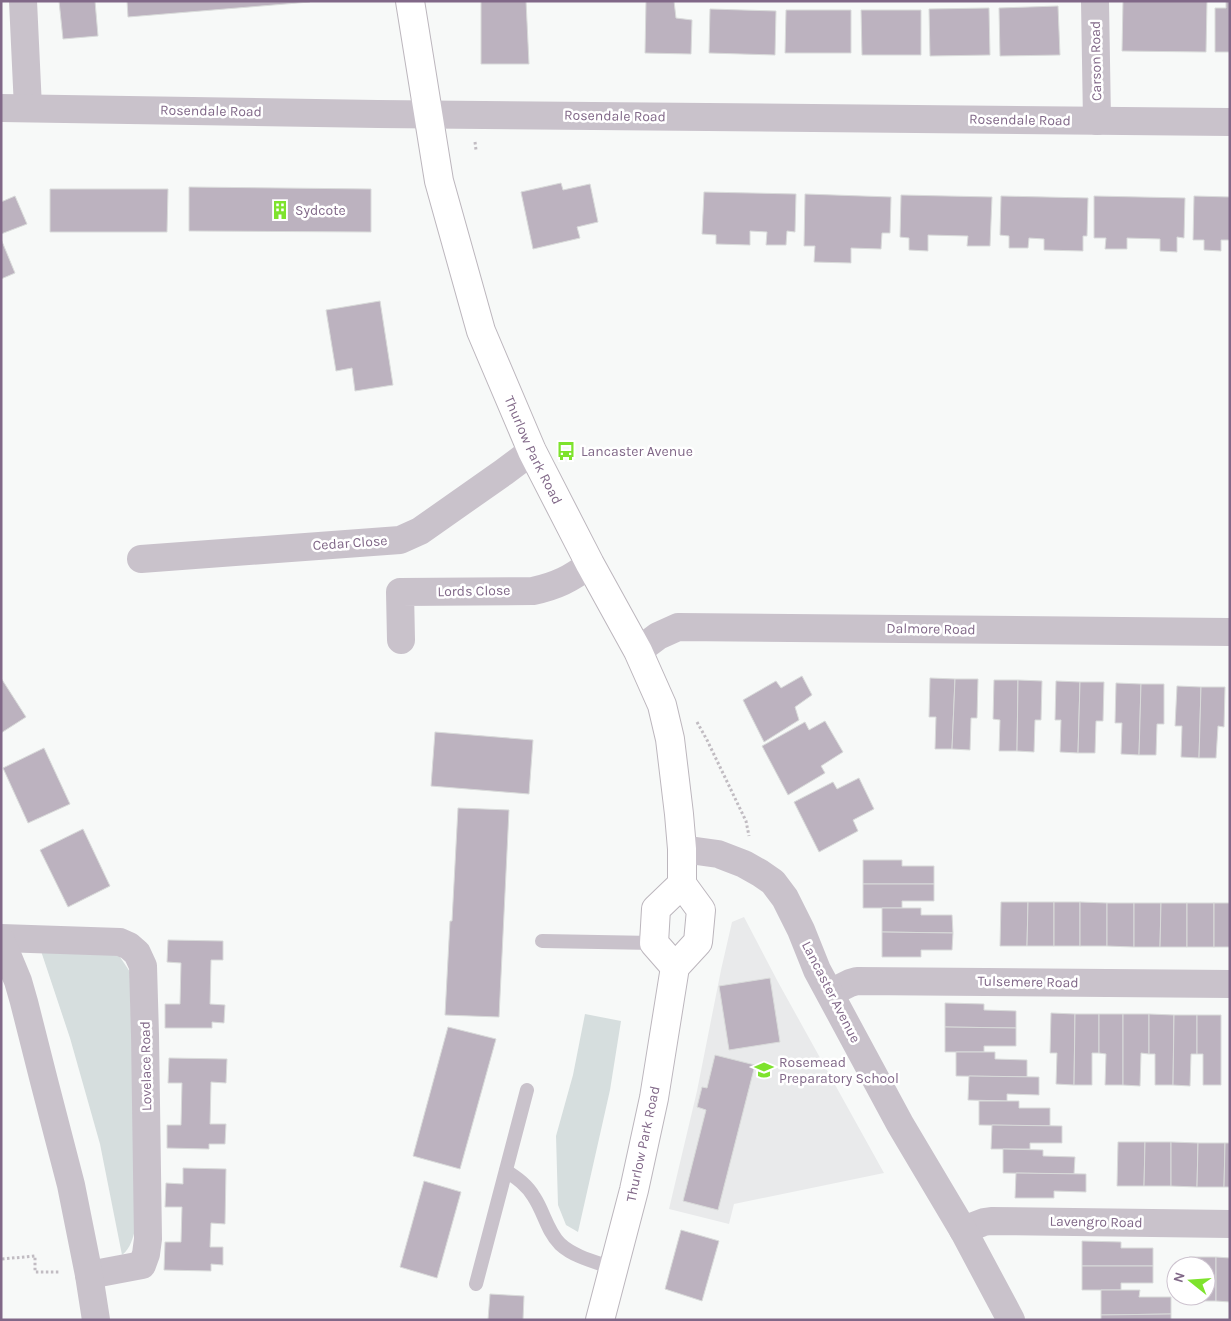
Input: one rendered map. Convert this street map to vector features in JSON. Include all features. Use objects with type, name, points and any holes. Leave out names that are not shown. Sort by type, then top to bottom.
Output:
[{"type":"highway","name":"Thurlow Park Road","points":[[410,1],[439,181],[481,331],[532,451],[590,564],[638,651],[662,705],[670,739],[679,814],[682,884]]},
{"type":"highway","points":[[682,884],[701,910],[698,942],[675,967],[654,942],[656,909],[682,884]]},
{"type":"highway","name":"Thurlow Park Road","points":[[600,1320],[635,1183],[654,1098],[675,967]]},
{"type":"street","points":[[23,1],[28,108]]},
{"type":"street","name":"Carson Road","points":[[1094,1],[1097,121]]},
{"type":"street","name":"Rosendale Road","points":[[1,108],[1230,122]]},
{"type":"street","name":"Cedar Close","points":[[141,559],[400,540],[420,532],[532,451]]},
{"type":"street","name":"Lords Close","points":[[402,640],[400,592],[533,591],[551,587],[566,580],[578,574],[590,564]]},
{"type":"street","name":"Dalmore Road","points":[[638,651],[658,636],[678,627],[1230,632]]},
{"type":"street","name":"Lancaster Avenue","points":[[682,849],[718,854],[744,864],[773,882],[785,898],[801,930],[817,970],[900,1124],[962,1230],[1011,1320]]},
{"type":"street","name":"Lovelace Road","points":[[89,1275],[142,1265],[146,1254],[148,1239],[143,966],[137,953],[129,946],[120,942],[1,939],[18,981],[24,1002],[71,1185],[96,1320]]},
{"type":"street","name":"Tulsemere Road","points":[[830,993],[857,981],[1230,984]]},
{"type":"street","name":"Lavengro Road","points":[[962,1230],[984,1222],[1230,1224]]},
{"type":"lane","points":[[542,941],[654,942]]},
{"type":"lane","points":[[476,1284],[527,1090]]},
{"type":"lane","points":[[506,1171],[520,1180],[534,1197],[551,1233],[561,1245],[583,1258],[613,1268]]},
{"type":"path","points":[[662,705],[692,713],[707,740],[746,821],[751,844],[744,864]]},
{"type":"path","points":[[2,1259],[35,1256],[35,1272],[62,1272]]},
{"type":"shaded area","name":"Rosemead Preparatory School","points":[[744,917],[884,1173],[734,1204],[729,1224],[669,1209],[697,1091],[732,922]]},
{"type":"shaded area","points":[[40,948],[118,954],[130,972],[136,1226],[130,1246],[122,1255],[100,1144],[70,1038]]},
{"type":"shaded area","points":[[585,1014],[621,1021],[610,1090],[578,1232],[566,1225],[558,1205],[556,1136],[573,1075]]},
{"type":"building","points":[[59,1],[95,1],[98,36],[63,39]]},
{"type":"building","points":[[127,1],[310,1],[310,2],[128,17]]},
{"type":"building","points":[[481,1],[526,1],[529,64],[481,64]]},
{"type":"building","points":[[646,1],[674,1],[676,18],[692,20],[691,54],[645,53]]},
{"type":"building","points":[[1123,1],[1207,1],[1206,52],[1122,51]]},
{"type":"building","points":[[1226,1],[1230,1],[1230,52],[1215,52],[1215,8],[1226,8]]},
{"type":"building","points":[[1058,6],[1060,55],[1000,56],[999,8]]},
{"type":"building","points":[[989,8],[990,55],[930,56],[929,9]]},
{"type":"building","points":[[710,9],[776,11],[775,55],[709,53]]},
{"type":"building","points":[[786,10],[851,10],[851,53],[785,53]]},
{"type":"building","points":[[861,10],[921,10],[921,55],[862,55]]},
{"type":"building","points":[[561,183],[563,190],[590,184],[598,222],[577,227],[580,238],[533,249],[521,192]]},
{"type":"building","name":"Sydcote","points":[[189,187],[371,189],[371,232],[189,231]]},
{"type":"building","points":[[50,189],[168,189],[167,232],[50,232]]},
{"type":"building","points":[[704,192],[796,194],[795,232],[787,231],[786,245],[766,245],[767,232],[750,231],[750,245],[716,244],[716,235],[702,234]]},
{"type":"building","points":[[805,194],[891,197],[890,233],[882,233],[881,249],[851,248],[851,263],[814,262],[815,246],[804,246]]},
{"type":"building","points":[[901,195],[992,197],[990,246],[967,246],[968,236],[928,235],[928,251],[909,250],[909,238],[900,237]]},
{"type":"building","points":[[15,196],[27,224],[1,234],[1,202]]},
{"type":"building","points":[[1001,196],[1088,198],[1087,236],[1083,236],[1083,251],[1044,250],[1044,239],[1029,238],[1028,248],[1009,248],[1009,236],[1000,235]]},
{"type":"building","points":[[1094,196],[1185,198],[1184,238],[1177,237],[1177,252],[1160,251],[1160,239],[1127,238],[1127,249],[1105,249],[1106,238],[1094,238]]},
{"type":"building","points":[[1194,196],[1230,197],[1230,240],[1221,240],[1221,251],[1204,250],[1204,240],[1193,240]]},
{"type":"building","points":[[1,239],[15,273],[1,279]]},
{"type":"building","points":[[380,301],[393,385],[355,391],[352,368],[336,371],[326,310]]},
{"type":"building","points":[[802,676],[812,695],[795,707],[799,720],[764,742],[743,700],[776,681],[781,688]]},
{"type":"building","points":[[1,678],[26,717],[1,733]]},
{"type":"building","points":[[930,678],[955,679],[952,749],[935,749],[936,717],[929,717]]},
{"type":"building","points":[[955,679],[978,679],[977,718],[971,718],[970,750],[952,749]]},
{"type":"building","points":[[994,680],[1018,680],[1017,751],[999,751],[1000,720],[993,719]]},
{"type":"building","points":[[1018,680],[1042,681],[1041,720],[1035,720],[1034,752],[1017,751]]},
{"type":"building","points":[[1056,681],[1080,682],[1078,753],[1060,752],[1061,720],[1055,720]]},
{"type":"building","points":[[1080,682],[1104,682],[1103,721],[1096,721],[1095,753],[1078,753]]},
{"type":"building","points":[[1116,683],[1141,684],[1139,755],[1121,754],[1122,723],[1115,723]]},
{"type":"building","points":[[1141,684],[1164,684],[1164,724],[1157,724],[1156,755],[1139,755]]},
{"type":"building","points":[[1177,686],[1201,687],[1199,758],[1181,757],[1182,726],[1175,726]]},
{"type":"building","points":[[1201,687],[1225,687],[1224,727],[1218,726],[1216,758],[1199,758]]},
{"type":"building","points":[[825,721],[843,752],[821,766],[825,773],[788,795],[762,746],[805,722],[809,730]]},
{"type":"building","points":[[435,732],[533,740],[529,794],[431,786]]},
{"type":"building","points":[[44,748],[70,804],[28,823],[3,768]]},
{"type":"building","points":[[859,778],[874,809],[853,820],[858,831],[819,852],[794,802],[833,782],[837,789]]},
{"type":"building","points":[[458,808],[509,810],[499,1017],[445,1015]]},
{"type":"building","points":[[83,829],[110,886],[68,907],[40,850]]},
{"type":"building","points":[[863,860],[902,860],[902,866],[934,866],[934,884],[863,884]]},
{"type":"building","points":[[863,884],[934,884],[934,901],[902,901],[902,908],[863,908]]},
{"type":"building","points":[[1001,902],[1028,902],[1027,946],[1000,946]]},
{"type":"building","points":[[1028,902],[1054,902],[1054,946],[1027,946]]},
{"type":"building","points":[[1054,902],[1080,902],[1080,946],[1054,946]]},
{"type":"building","points":[[1080,902],[1107,903],[1107,946],[1080,946]]},
{"type":"building","points":[[1107,903],[1134,903],[1134,947],[1107,946]]},
{"type":"building","points":[[1134,903],[1161,903],[1160,947],[1134,947]]},
{"type":"building","points":[[1161,903],[1187,903],[1187,947],[1160,947]]},
{"type":"building","points":[[1187,903],[1214,903],[1214,947],[1187,947]]},
{"type":"building","points":[[1214,903],[1230,903],[1230,947],[1214,947]]},
{"type":"building","points":[[882,908],[921,908],[921,915],[952,915],[953,933],[882,932]]},
{"type":"building","points":[[882,932],[953,933],[952,950],[921,950],[921,957],[882,957]]},
{"type":"building","points":[[168,940],[223,941],[223,960],[211,960],[210,1004],[225,1005],[224,1023],[212,1022],[212,1028],[165,1028],[165,1004],[180,1004],[181,963],[167,962]]},
{"type":"building","points":[[770,978],[780,1042],[729,1050],[719,986]]},
{"type":"building","points":[[945,1003],[984,1004],[984,1010],[1016,1011],[1016,1028],[945,1027]]},
{"type":"building","points":[[1051,1013],[1075,1014],[1074,1085],[1056,1084],[1057,1053],[1050,1053]]},
{"type":"building","points":[[1075,1014],[1099,1014],[1099,1053],[1092,1053],[1092,1085],[1074,1085]]},
{"type":"building","points":[[1099,1014],[1123,1014],[1123,1085],[1105,1085],[1106,1054],[1099,1053]]},
{"type":"building","points":[[1123,1014],[1149,1014],[1149,1054],[1141,1053],[1140,1086],[1123,1085]]},
{"type":"building","points":[[1149,1014],[1174,1015],[1173,1085],[1155,1085],[1155,1054],[1149,1054]]},
{"type":"building","points":[[1174,1015],[1197,1015],[1197,1054],[1191,1054],[1190,1086],[1173,1085]]},
{"type":"building","points":[[1197,1015],[1221,1015],[1221,1085],[1203,1085],[1203,1054],[1197,1054]]},
{"type":"building","points":[[448,1027],[496,1039],[460,1169],[413,1156]]},
{"type":"building","points":[[945,1027],[1016,1028],[1016,1046],[984,1046],[984,1052],[945,1052]]},
{"type":"building","points":[[956,1052],[995,1052],[995,1059],[1027,1060],[1027,1077],[956,1076]]},
{"type":"building","points":[[715,1055],[755,1065],[718,1210],[683,1201],[706,1110],[697,1107],[702,1087],[707,1088]]},
{"type":"building","points":[[169,1058],[227,1059],[226,1083],[211,1082],[210,1124],[226,1124],[225,1144],[209,1144],[209,1149],[167,1148],[167,1125],[181,1125],[182,1083],[168,1083]]},
{"type":"building","points":[[969,1076],[1039,1077],[1039,1095],[1007,1094],[1007,1101],[968,1100]]},
{"type":"building","points":[[979,1101],[1019,1101],[1019,1108],[1050,1108],[1050,1126],[979,1125]]},
{"type":"building","points":[[992,1125],[1062,1126],[1062,1143],[1030,1143],[1030,1149],[991,1149]]},
{"type":"building","points":[[1118,1142],[1145,1142],[1144,1186],[1117,1186]]},
{"type":"building","points":[[1145,1142],[1171,1142],[1171,1186],[1144,1186]]},
{"type":"building","points":[[1171,1142],[1198,1143],[1197,1187],[1171,1186]]},
{"type":"building","points":[[1198,1143],[1225,1143],[1224,1187],[1197,1187]]},
{"type":"building","points":[[1225,1143],[1230,1143],[1230,1187],[1224,1187]]},
{"type":"building","points":[[1003,1149],[1043,1150],[1043,1156],[1075,1157],[1074,1174],[1003,1173]]},
{"type":"building","points":[[183,1168],[226,1169],[225,1224],[211,1223],[210,1247],[223,1247],[223,1265],[211,1264],[211,1271],[164,1270],[165,1242],[181,1242],[182,1207],[165,1207],[166,1183],[183,1184]]},
{"type":"building","points":[[1016,1173],[1086,1174],[1086,1192],[1054,1191],[1054,1198],[1015,1198]]},
{"type":"building","points":[[424,1181],[461,1192],[437,1278],[400,1267]]},
{"type":"building","points":[[681,1230],[719,1241],[702,1301],[665,1289]]},
{"type":"building","points":[[1082,1241],[1121,1242],[1121,1248],[1153,1248],[1153,1266],[1082,1266]]},
{"type":"building","points":[[1216,1257],[1230,1258],[1230,1302],[1216,1301]]},
{"type":"building","points":[[1082,1266],[1153,1266],[1153,1283],[1121,1283],[1121,1290],[1082,1290]]},
{"type":"building","points":[[1101,1290],[1140,1290],[1139,1297],[1166,1297],[1166,1306],[1171,1306],[1171,1314],[1101,1315]]},
{"type":"building","points":[[490,1294],[524,1296],[523,1320],[488,1320]]},
{"type":"building","points":[[1171,1314],[1171,1320],[1101,1320],[1101,1315]]},
{"type":"place","name":"Sydcote","points":[[280,210]]},
{"type":"place","name":"Lancaster Avenue","points":[[566,451]]},
{"type":"place","name":"Rosemead Preparatory School","points":[[764,1070]]}]
